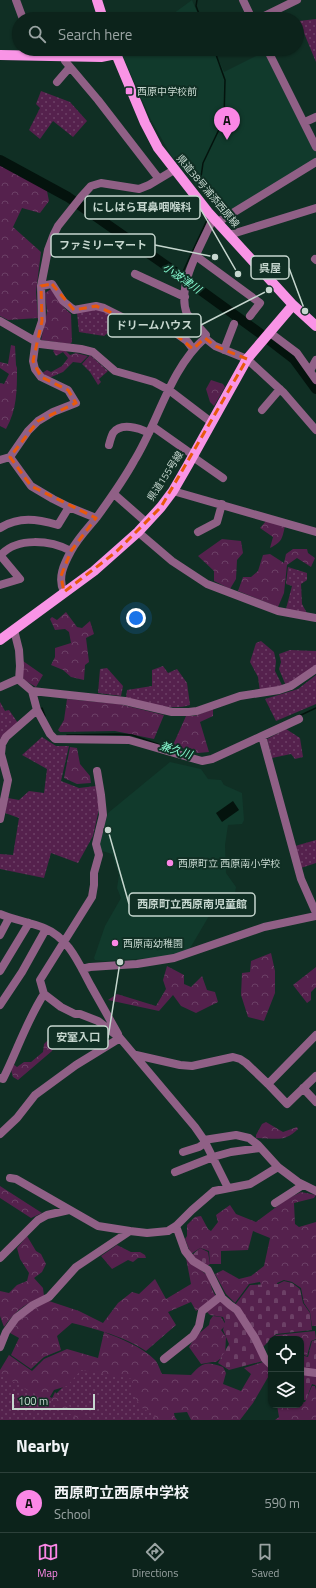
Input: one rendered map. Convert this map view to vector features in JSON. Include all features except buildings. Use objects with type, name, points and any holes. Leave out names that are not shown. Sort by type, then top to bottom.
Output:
[{"type":"main road","points":[[97,0],[101,12]]},
{"type":"main road","points":[[1,53],[12,53]]},
{"type":"main road","points":[[64,56],[104,56]]},
{"type":"main road","name":"県道38号浦添西原線","points":[[117,56],[145,123],[158,148],[174,170],[229,235],[293,305],[315,322]]},
{"type":"main road","name":"県道155号線","points":[[0,640],[94,571],[147,523],[173,490],[247,359],[293,305]]},
{"type":"street","points":[[243,0],[249,12]]},
{"type":"street","points":[[272,12],[296,0]]},
{"type":"street","points":[[18,1],[21,12]]},
{"type":"street","points":[[64,56],[65,61],[98,100],[159,179]]},
{"type":"street","points":[[271,56],[305,122],[316,147]]},
{"type":"street","points":[[57,82],[70,67]]},
{"type":"street","points":[[305,122],[316,117]]},
{"type":"street","points":[[316,162],[211,222],[186,280],[184,297],[187,314],[206,335],[206,338],[215,346],[247,359],[294,402],[316,430]]},
{"type":"street","points":[[0,460],[10,457],[28,430],[38,421],[53,412],[76,403],[68,390],[41,377],[33,361],[42,320],[41,286],[48,250],[54,234],[73,206],[92,186],[101,183],[139,189],[174,170]]},
{"type":"street","points":[[229,235],[316,208]]},
{"type":"street","points":[[196,256],[260,302],[250,316]]},
{"type":"street","points":[[135,274],[184,297]]},
{"type":"street","points":[[41,286],[52,284],[63,301],[74,310],[96,306],[104,308],[124,318],[163,324],[178,334],[193,349]]},
{"type":"street","points":[[0,321],[36,342],[93,352],[115,371],[154,382],[169,390],[211,422]]},
{"type":"street","points":[[224,350],[234,324]]},
{"type":"street","points":[[269,332],[296,353],[316,380]]},
{"type":"street","points":[[64,592],[61,576],[66,560],[71,551],[114,494],[139,454],[180,368],[193,349],[206,338]]},
{"type":"street","points":[[310,372],[316,360]]},
{"type":"street","points":[[262,410],[280,389]]},
{"type":"street","points":[[109,445],[113,433],[121,428],[135,427],[150,430],[193,456],[223,478]]},
{"type":"street","points":[[10,457],[31,486],[69,507],[96,518]]},
{"type":"street","points":[[173,490],[316,532]]},
{"type":"street","points":[[114,494],[147,523]]},
{"type":"street","points":[[198,532],[217,522],[222,504]]},
{"type":"street","points":[[0,528],[17,520],[29,519],[38,519],[58,525],[69,507]]},
{"type":"street","points":[[138,532],[172,560],[207,584],[278,611],[316,618]]},
{"type":"street","points":[[0,585],[20,579],[0,555],[13,546],[38,542],[56,545],[71,551]]},
{"type":"street","points":[[14,630],[20,658],[19,680]]},
{"type":"street","points":[[19,680],[32,691],[125,701],[172,712],[189,712],[197,711],[240,696],[279,690],[291,686],[316,669]]},
{"type":"street","points":[[0,687],[19,680]]},
{"type":"street","points":[[32,691],[37,710],[50,734],[55,739],[129,740],[202,762],[212,759],[299,719]]},
{"type":"street","points":[[0,819],[8,780],[8,774],[1,754],[2,744],[6,737],[37,710]]},
{"type":"street","points":[[82,969],[90,967],[137,964],[174,958],[264,927],[316,915],[301,879],[262,736]]},
{"type":"street","points":[[97,771],[103,815],[96,844],[99,855],[94,873],[92,897],[40,980],[44,994],[75,1014],[80,1014],[98,1021],[120,1038],[205,1141],[228,1188]]},
{"type":"street","points":[[0,914],[46,929],[64,941],[72,950],[120,1038]]},
{"type":"street","points":[[0,935],[9,918]]},
{"type":"street","points":[[0,971],[29,923]]},
{"type":"street","points":[[0,1005],[22,972],[46,929]]},
{"type":"street","points":[[0,1078],[3,1079],[15,1055],[33,1010],[44,994]]},
{"type":"street","points":[[268,1084],[316,1035]]},
{"type":"street","points":[[0,1134],[17,1118],[39,1092],[76,1065],[120,1038]]},
{"type":"street","points":[[136,1056],[192,1066],[233,1057],[240,1059],[268,1084],[287,1104],[316,1076]]},
{"type":"street","points":[[303,1088],[316,1102]]},
{"type":"street","points":[[183,1152],[199,1147],[205,1141],[236,1135],[249,1138],[278,1167],[303,1184],[315,1189]]},
{"type":"street","points":[[175,1172],[213,1157],[231,1152],[260,1148]]},
{"type":"street","points":[[10,1178],[16,1179],[98,1226],[147,1233],[168,1231],[176,1226],[214,1191],[250,1184],[278,1167]]},
{"type":"street","points":[[276,1203],[303,1184]]},
{"type":"street","points":[[0,1258],[38,1220],[47,1215],[69,1210]]},
{"type":"street","points":[[176,1226],[185,1251],[194,1261],[208,1270],[222,1296],[237,1310],[268,1362]]},
{"type":"street","points":[[0,1347],[6,1332],[16,1318],[33,1305],[49,1297],[76,1267],[130,1231]]},
{"type":"street","points":[[164,1359],[193,1336],[199,1326],[202,1311],[222,1296]]},
{"type":"street","points":[[304,1371],[316,1373]]},
{"type":"highlighted area","points":[[52,284],[74,310],[96,306],[124,318],[163,324],[193,349],[205,338],[215,346],[247,359],[161,507],[116,552],[64,592],[61,576],[71,551],[96,518],[31,486],[10,457],[38,421],[76,403],[68,390],[41,377],[33,361],[42,321],[41,286]]},
{"type":"shaded area","points":[[192,0],[197,12],[176,12]]},
{"type":"shaded area","points":[[123,56],[217,56],[224,72],[256,56],[269,56],[296,108],[316,152],[316,160],[223,217],[172,157],[151,120]]},
{"type":"shaded area","name":"西原町立 西原南小学校","points":[[170,762],[201,769],[208,779],[221,780],[224,785],[242,793],[244,820],[242,824],[228,825],[225,845],[226,873],[236,887],[235,893],[219,901],[189,950],[167,957],[105,961],[95,960],[94,958],[105,926],[121,898],[117,888],[119,875],[112,854],[99,850],[99,843],[108,813]]},
{"type":"shaded area","points":[[233,801],[239,810],[222,822],[216,813]]},
{"type":"green space","points":[[316,19],[316,62],[304,33],[304,20]]},
{"type":"green space","points":[[41,91],[70,102],[87,121],[73,137],[53,121],[40,139],[29,130],[40,108],[36,104]]},
{"type":"green space","points":[[0,163],[47,191],[49,201],[40,213],[22,208],[13,227],[41,252],[36,292],[38,318],[8,320],[0,316]]},
{"type":"green space","points":[[51,289],[62,305],[71,314],[72,342],[70,344],[41,340],[47,312],[45,293]]},
{"type":"green space","points":[[95,309],[105,311],[123,320],[104,336],[79,332],[77,313]]},
{"type":"green space","points":[[11,345],[15,346],[17,368],[16,392],[12,415],[6,429],[0,426],[0,383],[4,384],[9,374],[0,368],[0,362],[8,364]]},
{"type":"green space","points":[[56,348],[64,349],[70,355],[76,353],[88,356],[81,363],[73,362],[63,372],[49,378],[42,373],[47,370],[51,372],[62,366],[68,358],[63,352],[56,356],[53,351]]},
{"type":"green space","points":[[90,355],[108,371],[99,379],[101,382],[98,385],[90,372],[82,364]]},
{"type":"green space","points":[[211,380],[223,384],[225,387],[214,406],[210,402],[206,389]]},
{"type":"green space","points":[[266,521],[285,526],[281,540],[270,548],[273,537],[260,528]]},
{"type":"green space","points":[[222,539],[241,541],[243,553],[237,560],[236,579],[230,589],[214,581],[214,571],[198,556]]},
{"type":"green space","points":[[293,549],[307,549],[308,553],[315,558],[311,567],[297,558],[287,565],[284,593],[278,607],[238,591],[243,577],[251,577],[258,571],[263,555],[270,554],[284,563],[286,554]]},
{"type":"green space","points":[[288,567],[307,573],[307,580],[301,584],[302,604],[308,615],[286,609],[292,586],[286,584]]},
{"type":"green space","points":[[66,612],[77,627],[82,628],[90,621],[94,634],[86,638],[89,662],[85,665],[84,680],[71,677],[63,670],[51,665],[55,657],[55,648],[71,643],[69,632],[65,629],[55,630],[50,619],[52,617],[57,620]]},
{"type":"green space","points":[[261,641],[274,652],[276,661],[275,671],[283,687],[260,692],[258,677],[250,662],[256,643]]},
{"type":"green space","points":[[290,650],[316,651],[316,666],[286,686],[279,669],[281,662],[279,654]]},
{"type":"green space","points":[[23,661],[43,675],[36,687],[24,680],[22,675]]},
{"type":"green space","points":[[163,666],[168,673],[177,669],[187,683],[190,705],[182,707],[166,707],[126,698],[127,690],[152,686],[152,670]]},
{"type":"green space","points":[[107,668],[123,686],[121,696],[98,693],[100,669]]},
{"type":"green space","points":[[316,675],[316,704],[276,721],[265,699],[298,689]]},
{"type":"green space","points":[[67,699],[119,704],[164,715],[154,739],[115,731],[60,732],[58,730],[64,720]]},
{"type":"green space","points":[[0,702],[5,711],[9,710],[18,723],[2,740],[0,738]]},
{"type":"green space","points":[[213,709],[213,716],[200,722],[209,752],[198,753],[173,745],[186,716],[195,716]]},
{"type":"green space","points":[[286,729],[300,738],[303,757],[295,759],[291,754],[272,758],[267,739]]},
{"type":"green space","points":[[42,737],[56,746],[69,746],[61,781],[79,788],[96,786],[99,809],[93,836],[78,863],[51,853],[44,878],[0,869],[0,854],[13,855],[19,818],[5,813],[8,798],[19,800],[29,791],[44,793],[47,769],[22,755]]},
{"type":"green space","points":[[70,747],[77,748],[80,764],[90,776],[91,783],[77,784],[64,778]]},
{"type":"green space","points":[[316,840],[316,863],[301,868],[295,846]]},
{"type":"green space","points":[[271,953],[275,971],[275,993],[264,1021],[248,1017],[241,995],[242,973],[250,972],[251,961]]},
{"type":"green space","points":[[167,966],[184,975],[184,984],[191,987],[202,976],[207,990],[215,992],[218,1002],[196,1013],[181,1006],[173,995],[159,1011],[108,1000],[117,994],[156,1006],[166,989],[163,980]]},
{"type":"green space","points":[[316,967],[316,987],[311,992],[311,1000],[307,1003],[293,985]]},
{"type":"green space","points":[[47,1041],[52,1043],[54,1046],[52,1051],[18,1080],[13,1077],[10,1066],[13,1064],[17,1067],[24,1062],[31,1062],[43,1052],[44,1044]]},
{"type":"green space","points":[[266,1122],[283,1132],[297,1127],[298,1129],[284,1138],[256,1138],[262,1124]]},
{"type":"green space","points":[[0,1186],[42,1213],[31,1218],[0,1198]]},
{"type":"green space","points":[[301,1192],[316,1195],[314,1198],[294,1203],[295,1224],[299,1227],[316,1222],[316,1326],[312,1326],[310,1312],[304,1303],[301,1288],[292,1282],[284,1280],[277,1283],[280,1293],[261,1286],[260,1282],[249,1284],[235,1303],[226,1294],[215,1274],[223,1270],[239,1279],[251,1276],[264,1266],[270,1238],[253,1231],[248,1250],[221,1251],[221,1264],[210,1264],[209,1251],[200,1248],[191,1254],[185,1239],[187,1236],[187,1225],[195,1217],[201,1216],[208,1229],[211,1231],[218,1222],[216,1215],[230,1205],[236,1214],[256,1222],[287,1199]]},
{"type":"green space","points":[[27,1236],[36,1251],[41,1254],[46,1264],[42,1272],[34,1278],[43,1288],[44,1296],[21,1308],[4,1327],[0,1316],[0,1291],[9,1293],[17,1285],[27,1281],[29,1273],[20,1259],[17,1248]]},
{"type":"green space","points":[[117,1245],[131,1252],[140,1252],[145,1255],[146,1258],[138,1258],[133,1262],[128,1260],[112,1269],[101,1256]]},
{"type":"green space","points":[[200,1248],[208,1252],[210,1264],[207,1266],[192,1255]]},
{"type":"green space","points":[[186,1258],[208,1276],[216,1297],[196,1311],[191,1302],[168,1312],[176,1325],[146,1351],[120,1337],[72,1323],[57,1336],[61,1350],[44,1357],[31,1369],[11,1355],[19,1338],[10,1333],[18,1321],[36,1306],[49,1301],[79,1311],[103,1323],[118,1303],[132,1292],[139,1294],[155,1279],[166,1299],[191,1284]]},
{"type":"green space","points":[[284,1281],[292,1283],[300,1289],[303,1303],[310,1313],[312,1330],[268,1336],[268,1342],[262,1348],[235,1305],[250,1285],[278,1284]]},
{"type":"green space","points":[[220,1300],[228,1306],[246,1327],[263,1361],[229,1370],[218,1363],[229,1344],[223,1330],[225,1322],[223,1317],[210,1315],[206,1311]]},
{"type":"green space","points":[[213,1316],[221,1317],[226,1325],[221,1330],[226,1337],[225,1355],[216,1362],[201,1364],[189,1347],[196,1336],[209,1325]]},
{"type":"green space","points":[[315,1331],[316,1339],[311,1341],[307,1356],[304,1355],[304,1336],[275,1336]]},
{"type":"green space","points":[[104,1332],[131,1343],[144,1351],[156,1361],[162,1374],[191,1375],[202,1365],[209,1363],[223,1367],[226,1373],[223,1384],[241,1391],[251,1374],[244,1368],[263,1362],[268,1366],[268,1377],[253,1403],[240,1420],[191,1420],[187,1412],[174,1413],[175,1420],[157,1420],[151,1413],[142,1408],[130,1390],[133,1379],[81,1370],[67,1386],[54,1390],[48,1400],[27,1390],[0,1374],[0,1370],[9,1355],[32,1371],[44,1359],[67,1349],[98,1358]]},
{"type":"green space","points":[[316,1340],[316,1370],[304,1368],[304,1356],[308,1357],[312,1341]]},
{"type":"green space","points":[[79,1367],[150,1380],[177,1420],[0,1420],[0,1372],[52,1398],[70,1380]]},
{"type":"green space","points":[[304,1374],[316,1376],[316,1386],[312,1384],[306,1400],[304,1400]]},
{"type":"green space","points":[[312,1386],[315,1386],[316,1420],[275,1420],[279,1417],[278,1408],[304,1408]]},
{"type":"green space","points":[[55,1392],[72,1409],[93,1420],[80,1420],[53,1404],[51,1401]]},
{"type":"waterway","points":[[197,0],[196,6],[198,12]]},
{"type":"waterway","points":[[201,177],[203,163],[224,119],[225,80],[216,56]]},
{"type":"waterway","name":"小波津川","points":[[0,160],[68,197],[261,334]]},
{"type":"waterway","points":[[181,276],[207,220]]},
{"type":"waterway","name":"小波津川","points":[[268,339],[294,359],[316,389]]},
{"type":"waterway","points":[[42,708],[45,716]]},
{"type":"waterway","name":"兼久川","points":[[299,716],[316,708]]},
{"type":"waterway","name":"兼久川","points":[[67,735],[132,735],[169,748]]},
{"type":"place","name":"西原中学校前","points":[[129,91]]},
{"type":"place","name":"西原町立西原中学校","points":[[227,140]]},
{"type":"place","name":"ファミリーマート","points":[[215,257]]},
{"type":"place","name":"にしはら耳鼻咽喉科","points":[[238,274]]},
{"type":"place","name":"ドリームハウス","points":[[269,290]]},
{"type":"place","name":"呉屋","points":[[305,311]]},
{"type":"place","name":"西原町立西原南児童館","points":[[108,830]]},
{"type":"place","name":"西原町立 西原南小学校","points":[[170,863]]},
{"type":"place","name":"西原南幼稚園","points":[[115,943]]},
{"type":"place","name":"安室入口","points":[[120,962]]}]
